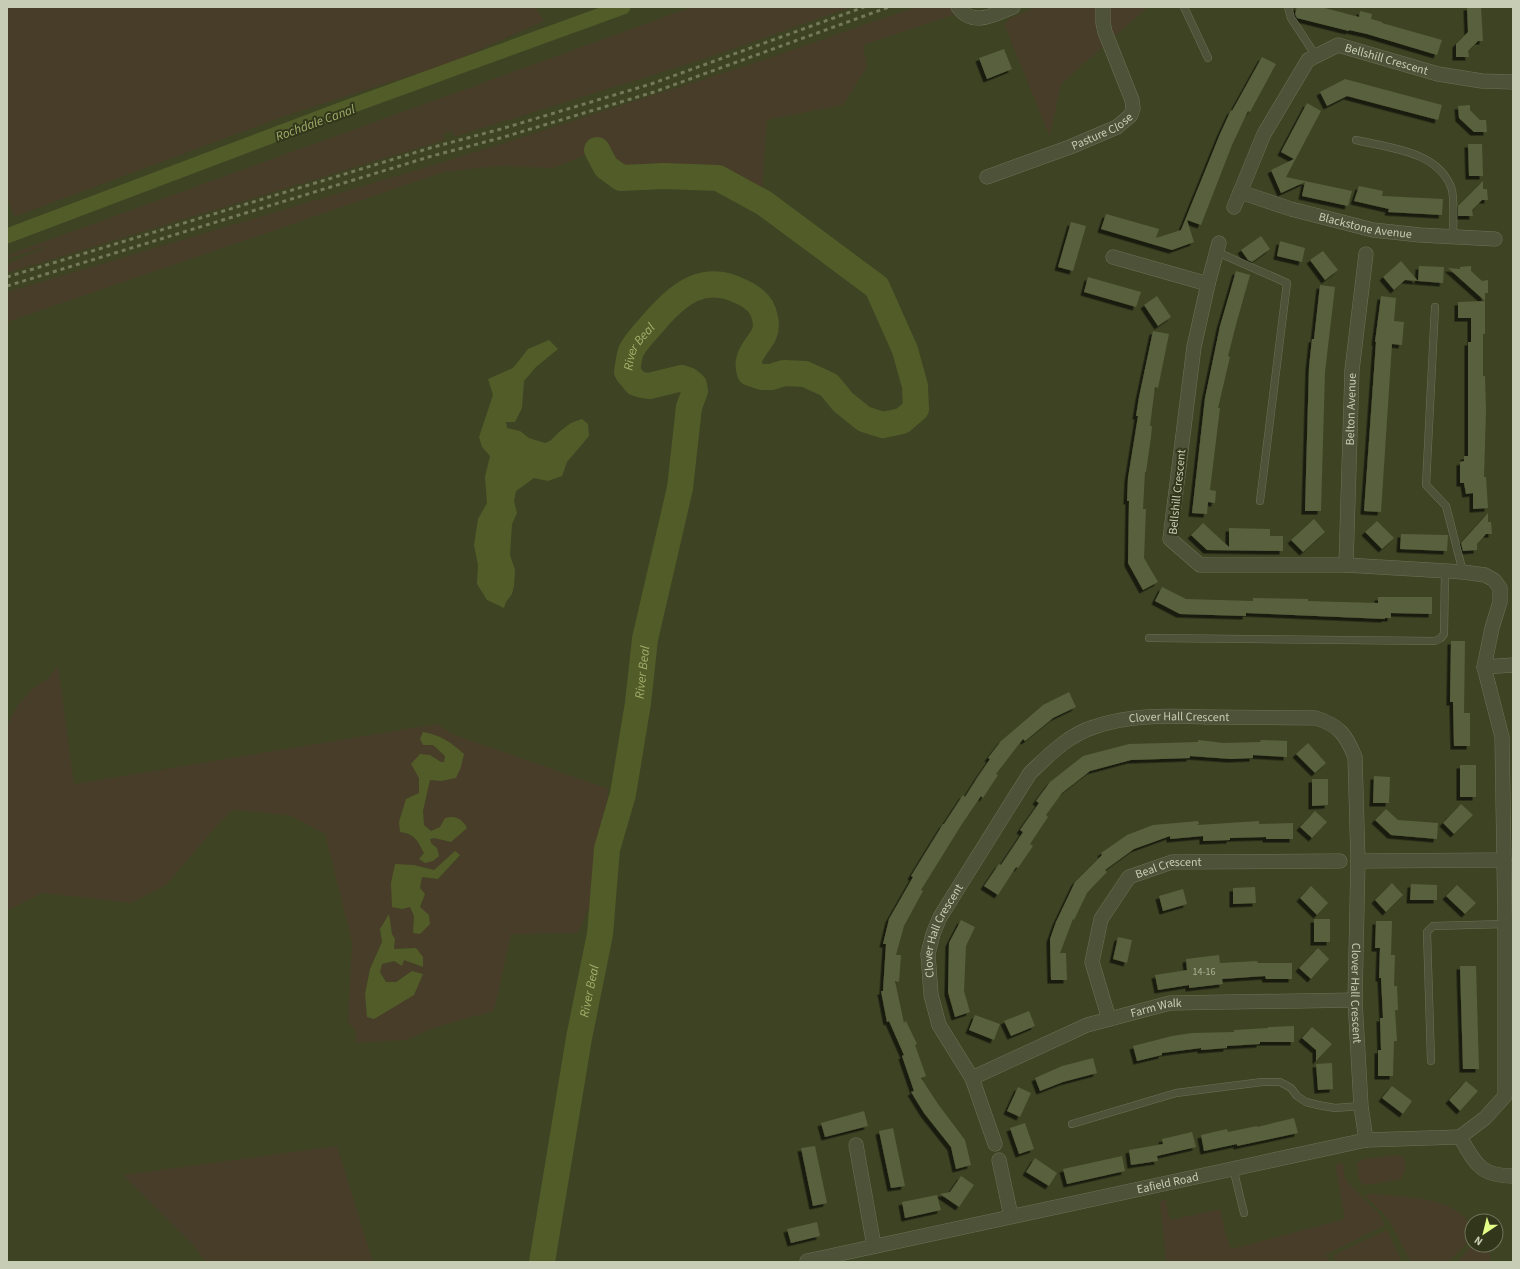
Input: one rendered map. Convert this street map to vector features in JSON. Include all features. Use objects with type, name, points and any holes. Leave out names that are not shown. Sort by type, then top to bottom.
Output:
[{"type":"street","points":[[958,7],[964,14],[982,18],[996,15],[1013,7]]},
{"type":"street","name":"Pasture Close","points":[[987,177],[1070,147],[1117,127],[1131,115],[1133,108],[1132,100],[1105,32],[1103,23],[1103,7]]},
{"type":"street","name":"Bellshill Crescent","points":[[1234,207],[1264,134],[1308,60],[1338,45],[1438,74],[1482,81],[1513,82]]},
{"type":"street","name":"Blackstone Avenue","points":[[1240,192],[1290,209],[1372,230],[1420,235],[1495,238]]},
{"type":"street","name":"Bellshill Crescent","points":[[1218,248],[1208,284],[1194,347],[1170,539],[1200,566],[1346,565],[1463,572],[1485,575],[1494,580],[1500,588],[1501,594],[1484,667]]},
{"type":"street","name":"Belton Avenue","points":[[1346,565],[1352,370],[1366,254]]},
{"type":"street","points":[[1113,257],[1208,284]]},
{"type":"street","points":[[1513,665],[1484,667],[1502,738],[1505,924],[1504,1096],[1485,1118],[1460,1137],[1478,1166],[1485,1171],[1502,1176],[1513,1176]]},
{"type":"street","name":"Clover Hall Crescent","points":[[995,1144],[972,1078],[939,1025],[931,995],[928,954],[933,934],[940,916],[1030,773],[1069,739],[1093,727],[1116,720],[1155,716],[1316,718],[1337,727],[1349,741],[1355,757],[1358,861],[1355,1000],[1361,1106],[1366,1140]]},
{"type":"street","points":[[1358,861],[1504,860]]},
{"type":"street","name":"Beal Crescent","points":[[1109,1019],[1092,962],[1101,919],[1129,877],[1172,862],[1340,861]]},
{"type":"street","name":"Farm Walk","points":[[972,1078],[1087,1025],[1170,1003],[1355,1000]]},
{"type":"street","name":"Eafield Road","points":[[808,1261],[1366,1140],[1460,1137]]},
{"type":"street","points":[[856,1145],[874,1246]]},
{"type":"street","points":[[999,1160],[1011,1216]]},
{"type":"lane","points":[[1184,7],[1208,58]]},
{"type":"lane","points":[[1288,7],[1291,18],[1316,56]]},
{"type":"lane","points":[[1356,140],[1416,154],[1444,173],[1452,189],[1453,236]]},
{"type":"lane","points":[[1218,248],[1287,283],[1260,501]]},
{"type":"lane","points":[[1435,307],[1426,485],[1446,506],[1463,572]]},
{"type":"lane","points":[[1149,638],[1435,641],[1441,638],[1444,634],[1445,571]]},
{"type":"lane","points":[[1431,1061],[1427,932],[1433,926],[1505,924]]},
{"type":"lane","points":[[1072,1124],[1176,1093],[1262,1082],[1280,1082],[1291,1088],[1297,1096],[1306,1102],[1318,1105],[1335,1108],[1361,1106]]},
{"type":"lane","points":[[1233,1168],[1244,1213]]},
{"type":"shaded area","points":[[7,7],[535,7],[544,21],[453,62],[285,116],[14,217],[7,197]]},
{"type":"shaded area","points":[[692,7],[852,7],[704,59],[454,137],[452,131],[443,134],[445,140],[7,273],[7,264],[51,245],[7,259],[7,255]]},
{"type":"shaded area","points":[[916,7],[952,7],[955,14],[863,45],[867,67],[843,105],[767,120],[762,191],[734,172],[708,166],[661,166],[624,171],[615,168],[608,161],[602,148],[554,168],[498,166],[444,172],[7,322],[7,292],[450,160],[745,66]]},
{"type":"shaded area","points":[[1036,7],[1148,7],[1061,84],[1050,137],[1004,24],[1010,18]]},
{"type":"shaded area","points":[[549,340],[558,349],[536,367],[524,381],[522,408],[515,422],[506,422],[507,428],[520,431],[529,438],[545,443],[550,441],[571,423],[582,419],[588,424],[589,436],[567,462],[562,476],[548,481],[534,478],[516,491],[514,501],[517,513],[512,524],[510,555],[515,570],[514,586],[512,594],[506,602],[504,608],[487,600],[477,584],[478,565],[474,545],[478,519],[487,503],[485,477],[490,456],[482,447],[479,437],[493,395],[488,379],[513,368],[528,349]]},
{"type":"shaded area","points":[[58,665],[74,784],[437,724],[452,734],[609,789],[602,829],[596,891],[578,933],[511,934],[494,1011],[436,1027],[406,1040],[355,1043],[356,1032],[348,1022],[352,942],[325,834],[289,815],[233,810],[215,828],[166,885],[132,903],[42,893],[7,911],[7,725],[18,705],[33,688],[49,678]],"holes":[[[450,742],[441,781],[430,780],[423,811],[424,825],[431,831],[440,827],[451,842],[434,838],[430,839],[431,843],[437,848],[419,859],[424,853],[418,842],[410,834],[419,793],[419,778],[430,755],[441,762],[444,762],[445,756],[433,745],[423,745]],[[455,851],[460,856],[438,879],[422,877],[420,888],[425,894],[413,933],[414,916],[410,907],[414,865],[434,870]],[[389,915],[392,934],[395,939],[394,949],[405,948],[423,967],[404,960],[382,964],[380,972],[386,982],[396,982],[412,971],[423,974],[365,994],[370,969],[382,942],[380,929]]]},
{"type":"shaded area","points":[[423,732],[435,735],[445,740],[464,754],[461,767],[456,778],[441,781],[430,780],[423,811],[424,825],[431,831],[440,827],[445,818],[455,817],[461,820],[467,828],[451,842],[434,838],[430,839],[431,843],[437,848],[439,856],[433,861],[425,863],[419,859],[424,853],[417,841],[409,834],[400,832],[399,822],[406,799],[419,793],[419,778],[411,764],[420,754],[430,755],[441,762],[444,762],[445,756],[433,745],[423,745],[420,739]]},
{"type":"shaded area","points":[[455,851],[460,855],[438,879],[422,877],[420,888],[425,894],[420,907],[429,915],[430,924],[420,934],[413,933],[414,916],[410,907],[402,909],[392,907],[391,883],[395,864],[414,865],[434,870]]},
{"type":"shaded area","points":[[389,914],[392,934],[395,939],[394,949],[416,948],[423,957],[423,967],[404,960],[402,966],[394,961],[382,964],[380,972],[386,982],[396,982],[412,971],[423,974],[414,995],[374,1019],[367,1017],[365,994],[370,969],[382,942],[380,929]]},
{"type":"shaded area","points":[[337,1146],[373,1262],[206,1262],[194,1246],[123,1175]]},
{"type":"shaded area","points":[[1397,1155],[1404,1157],[1406,1169],[1401,1179],[1364,1185],[1359,1180],[1356,1163],[1363,1159]]},
{"type":"shaded area","points":[[1343,1163],[1345,1179],[1380,1215],[1385,1225],[1326,1255],[1330,1262],[1166,1262],[1160,1203],[1165,1198],[1170,1220],[1220,1209],[1231,1249],[1345,1219],[1335,1164]]},
{"type":"shaded area","points":[[1375,1194],[1403,1196],[1432,1201],[1450,1207],[1464,1217],[1464,1246],[1448,1261],[1435,1263],[1411,1262],[1387,1217],[1364,1195]]},
{"type":"shaded area","points":[[1387,1230],[1402,1262],[1336,1262],[1333,1255]]},
{"type":"shaded area","points":[[1465,1253],[1490,1253],[1491,1255],[1489,1262],[1457,1262]]},
{"type":"building","points":[[1297,7],[1321,7],[1359,17],[1360,11],[1372,14],[1371,19],[1382,23],[1442,40],[1437,55],[1367,34],[1297,18],[1295,14]]},
{"type":"building","points":[[1467,7],[1481,7],[1483,41],[1478,41],[1468,51],[1469,57],[1456,57],[1456,44],[1468,32]]},
{"type":"building","points":[[1004,49],[1012,69],[987,79],[979,58]]},
{"type":"building","points":[[1262,57],[1276,64],[1250,112],[1248,111],[1232,145],[1201,225],[1187,220],[1194,242],[1172,250],[1101,229],[1106,214],[1159,229],[1156,238],[1181,230],[1231,110],[1232,111]]},
{"type":"building","points":[[1345,79],[1442,105],[1438,120],[1347,96],[1327,106],[1320,92]]},
{"type":"building","points":[[1307,103],[1321,111],[1286,177],[1352,191],[1348,206],[1302,196],[1305,182],[1281,193],[1271,170],[1294,159],[1281,152]]},
{"type":"building","points":[[1470,105],[1470,110],[1480,120],[1486,120],[1487,132],[1474,132],[1459,118],[1458,106]]},
{"type":"building","points":[[1468,144],[1482,144],[1483,176],[1469,176]]},
{"type":"building","points":[[1483,181],[1483,189],[1487,189],[1488,200],[1482,200],[1472,210],[1473,216],[1458,216],[1458,206]]},
{"type":"building","points":[[1359,186],[1383,191],[1382,196],[1443,199],[1442,215],[1388,212],[1389,209],[1354,201]]},
{"type":"building","points":[[1071,222],[1086,226],[1073,271],[1058,267]]},
{"type":"building","points":[[1261,236],[1270,249],[1252,262],[1248,260],[1241,250]]},
{"type":"building","points":[[1280,241],[1305,248],[1302,262],[1277,256]]},
{"type":"building","points":[[1323,251],[1338,270],[1325,280],[1310,260]]},
{"type":"building","points":[[1401,261],[1418,281],[1419,266],[1444,267],[1443,283],[1405,280],[1394,290],[1383,277]]},
{"type":"building","points":[[1471,266],[1471,271],[1482,281],[1488,280],[1488,293],[1485,293],[1485,301],[1448,268],[1460,269],[1460,267]]},
{"type":"building","points":[[1236,271],[1250,275],[1228,356],[1230,357],[1218,408],[1220,408],[1210,490],[1216,491],[1215,503],[1208,502],[1207,514],[1192,513],[1205,398],[1220,326]]},
{"type":"building","points":[[1088,277],[1141,292],[1136,307],[1084,292]]},
{"type":"building","points":[[1320,285],[1335,287],[1325,372],[1321,511],[1305,511],[1309,367],[1312,339],[1314,339]]},
{"type":"building","points":[[1157,296],[1171,317],[1158,326],[1144,305]]},
{"type":"building","points":[[1381,296],[1396,298],[1394,321],[1404,322],[1402,345],[1392,344],[1381,512],[1364,511],[1375,342]]},
{"type":"building","points":[[1485,301],[1485,334],[1483,334],[1483,376],[1485,376],[1486,410],[1484,477],[1486,477],[1488,508],[1473,509],[1473,493],[1466,494],[1464,483],[1460,483],[1460,462],[1464,461],[1464,456],[1468,456],[1468,342],[1471,342],[1471,318],[1458,318],[1458,302]]},
{"type":"building","points":[[1153,331],[1169,334],[1158,388],[1155,387],[1150,426],[1152,426],[1151,437],[1145,472],[1143,509],[1146,509],[1144,558],[1158,582],[1143,590],[1128,563],[1129,501],[1127,501],[1128,478],[1138,416],[1136,416]]},
{"type":"building","points":[[1488,513],[1488,522],[1491,522],[1492,534],[1486,534],[1477,544],[1477,550],[1463,551],[1461,543]]},
{"type":"building","points":[[1314,519],[1325,532],[1303,552],[1291,540]]},
{"type":"building","points":[[1377,521],[1394,538],[1382,549],[1365,532]]},
{"type":"building","points":[[1203,523],[1229,547],[1229,528],[1270,529],[1270,536],[1283,536],[1283,551],[1207,550],[1191,535]]},
{"type":"building","points":[[1401,534],[1448,535],[1447,551],[1400,549]]},
{"type":"building","points":[[1162,587],[1186,599],[1253,601],[1253,598],[1308,599],[1308,601],[1378,603],[1378,597],[1432,597],[1432,614],[1391,613],[1391,618],[1385,619],[1246,613],[1246,616],[1180,614],[1155,601]]},
{"type":"building","points":[[1451,641],[1465,641],[1464,713],[1470,713],[1470,746],[1454,746],[1453,702],[1450,702]]},
{"type":"building","points":[[1069,692],[1076,707],[1053,718],[1025,741],[1023,739],[996,774],[998,775],[983,798],[981,796],[962,824],[921,890],[923,891],[904,926],[896,955],[901,955],[899,982],[895,981],[904,1023],[906,1021],[917,1044],[915,1045],[926,1076],[921,1078],[965,1140],[971,1165],[956,1169],[951,1147],[924,1113],[911,1092],[914,1091],[902,1056],[904,1055],[889,1021],[887,1022],[881,991],[883,991],[886,944],[883,944],[889,919],[913,877],[911,876],[943,824],[963,795],[965,797],[990,759],[988,758],[1001,741],[1043,705]]},
{"type":"building","points":[[1198,740],[1224,743],[1260,742],[1261,740],[1287,741],[1287,757],[1253,755],[1253,758],[1231,759],[1190,756],[1190,758],[1131,760],[1090,771],[1062,793],[1046,815],[1048,817],[1030,844],[1033,846],[1018,868],[1016,867],[998,895],[984,886],[999,864],[1001,865],[1023,832],[1020,830],[1039,803],[1036,801],[1050,782],[1083,756],[1129,744],[1198,742]]},
{"type":"building","points":[[1308,743],[1326,763],[1315,773],[1296,754]]},
{"type":"building","points":[[1460,765],[1476,765],[1476,797],[1460,797]]},
{"type":"building","points":[[1374,776],[1390,777],[1389,803],[1373,803]]},
{"type":"building","points":[[1312,779],[1328,779],[1328,805],[1312,806]]},
{"type":"building","points":[[1461,804],[1473,815],[1454,834],[1443,823]]},
{"type":"building","points":[[1386,809],[1398,820],[1438,823],[1437,839],[1391,835],[1375,820]]},
{"type":"building","points":[[1315,811],[1327,822],[1312,838],[1300,827]]},
{"type":"building","points":[[1198,821],[1199,824],[1197,825],[1259,821],[1259,824],[1293,823],[1293,839],[1266,839],[1266,837],[1230,838],[1230,840],[1203,841],[1203,836],[1170,839],[1170,836],[1134,849],[1105,870],[1107,872],[1087,893],[1074,920],[1073,919],[1060,953],[1066,953],[1067,980],[1051,980],[1050,939],[1056,922],[1075,882],[1102,855],[1101,853],[1127,835],[1153,825]]},
{"type":"building","points":[[1392,883],[1403,895],[1386,912],[1375,900]]},
{"type":"building","points":[[1411,884],[1437,885],[1437,900],[1410,900]]},
{"type":"building","points":[[1457,885],[1476,903],[1465,914],[1446,896]]},
{"type":"building","points":[[1311,886],[1328,903],[1317,915],[1300,898]]},
{"type":"building","points":[[1255,887],[1256,903],[1233,904],[1233,888]]},
{"type":"building","points":[[1183,889],[1187,904],[1163,911],[1159,896]]},
{"type":"building","points":[[1314,919],[1330,919],[1330,942],[1314,942]]},
{"type":"building","points":[[961,920],[975,927],[966,946],[964,991],[970,1012],[955,1017],[948,992],[949,943]]},
{"type":"building","points":[[1376,921],[1392,921],[1391,955],[1395,955],[1394,986],[1397,986],[1398,1010],[1395,1010],[1397,1041],[1394,1041],[1393,1076],[1378,1076],[1378,1050],[1381,1050],[1380,1018],[1383,1018],[1381,978],[1379,978],[1380,948],[1375,948]]},
{"type":"building","points":[[1118,937],[1132,940],[1127,963],[1113,959]]},
{"type":"building","points":[[1318,948],[1329,959],[1311,979],[1299,968]]},
{"type":"building","points":[[1219,955],[1220,963],[1257,961],[1258,963],[1292,963],[1292,979],[1266,979],[1265,976],[1222,979],[1223,984],[1189,988],[1189,985],[1158,990],[1155,975],[1187,970],[1186,959]]},
{"type":"building","points":[[1460,966],[1476,966],[1479,1069],[1463,1069]]},
{"type":"building","points":[[1029,1011],[1035,1026],[1011,1036],[1004,1021]]},
{"type":"building","points":[[975,1015],[1000,1024],[994,1040],[969,1030]]},
{"type":"building","points":[[1294,1026],[1294,1042],[1260,1042],[1260,1044],[1227,1046],[1227,1048],[1201,1050],[1201,1048],[1162,1053],[1162,1055],[1137,1061],[1133,1046],[1172,1036],[1192,1033],[1234,1032],[1234,1030]]},
{"type":"building","points":[[1312,1027],[1332,1044],[1316,1061],[1316,1050],[1302,1038]]},
{"type":"building","points":[[1093,1058],[1097,1073],[1063,1082],[1040,1091],[1035,1078],[1062,1066]]},
{"type":"building","points":[[1332,1063],[1333,1089],[1318,1090],[1316,1064]]},
{"type":"building","points":[[1466,1081],[1478,1091],[1460,1111],[1449,1100]]},
{"type":"building","points":[[1392,1086],[1412,1101],[1403,1114],[1382,1098]]},
{"type":"building","points":[[1018,1087],[1031,1093],[1020,1117],[1007,1111]]},
{"type":"building","points":[[864,1111],[868,1126],[825,1137],[821,1123]]},
{"type":"building","points":[[1294,1118],[1298,1133],[1237,1146],[1237,1144],[1204,1151],[1201,1135],[1227,1129],[1228,1132],[1257,1127]]},
{"type":"building","points":[[1025,1123],[1034,1149],[1019,1154],[1010,1128]]},
{"type":"building","points":[[893,1128],[905,1186],[891,1188],[879,1131]]},
{"type":"building","points":[[1192,1132],[1196,1147],[1157,1156],[1158,1161],[1131,1165],[1129,1150],[1163,1144],[1162,1139]]},
{"type":"building","points":[[815,1146],[827,1203],[813,1206],[801,1148]]},
{"type":"building","points":[[1122,1156],[1125,1171],[1067,1184],[1063,1169]]},
{"type":"building","points":[[1035,1158],[1057,1173],[1049,1186],[1026,1172]]},
{"type":"building","points":[[961,1176],[974,1185],[959,1207],[940,1194],[950,1192]]},
{"type":"building","points":[[937,1195],[941,1210],[905,1218],[902,1202]]},
{"type":"building","points":[[817,1222],[820,1236],[791,1243],[787,1229]]},
{"type":"waterway","name":"Rochdale Canal","points":[[7,236],[340,110],[623,7]]},
{"type":"waterway","name":"River Beal","points":[[542,1262],[579,1038],[600,934],[607,849],[623,794],[638,703],[645,639],[680,488],[689,407],[695,391],[694,385],[688,380],[682,378],[649,386],[636,383],[627,372],[631,351],[641,336],[663,312],[682,295],[704,285],[716,284],[728,286],[754,299],[760,305],[764,313],[766,325],[765,331],[751,355],[749,361],[750,373],[762,377],[771,377],[784,373],[805,374],[829,385],[843,402],[864,419],[883,425],[902,421],[916,409],[915,386],[905,350],[877,287],[764,203],[718,178],[664,176],[621,178],[606,167],[597,150]]},
{"type":"railway","points":[[7,277],[430,148],[501,129],[651,84],[864,7]]},
{"type":"railway","points":[[7,286],[432,156],[504,137],[654,92],[889,7]]}]
